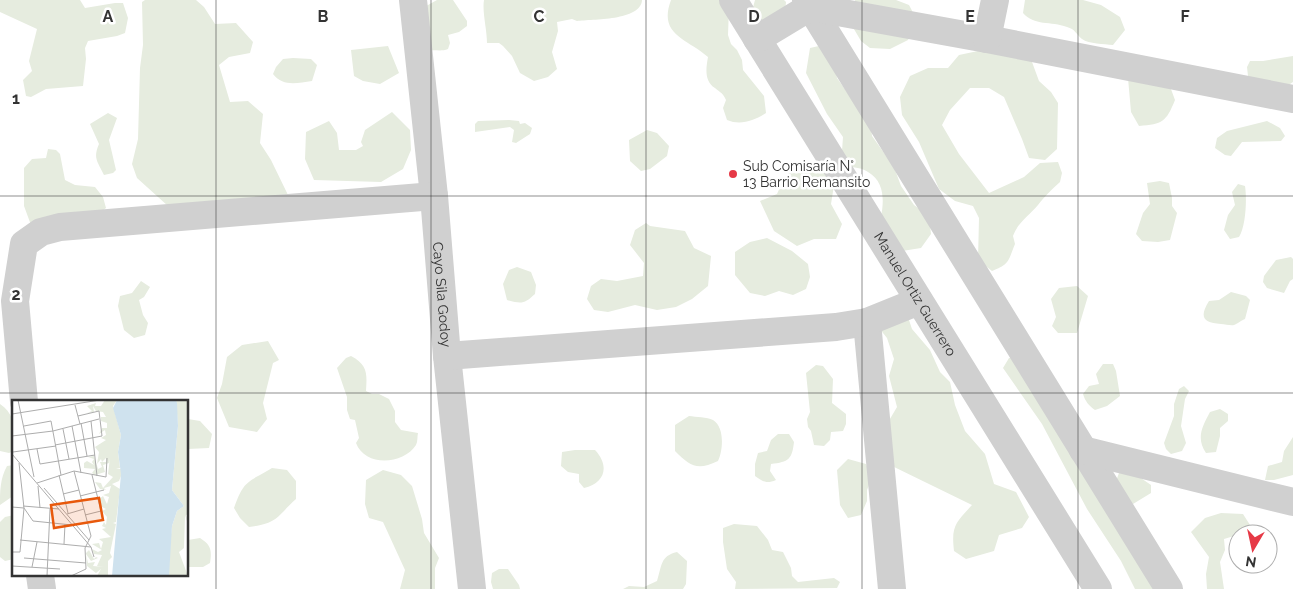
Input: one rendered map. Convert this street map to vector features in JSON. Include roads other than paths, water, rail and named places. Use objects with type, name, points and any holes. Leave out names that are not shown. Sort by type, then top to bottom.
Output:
[{"type":"street","name":"Cayo Sila Godoy","points":[[414,0],[434,196],[447,356],[472,589]]},
{"type":"street","name":"Manuel Ortiz Guerrero","points":[[733,0],[1098,589]]},
{"type":"street","points":[[987,39],[995,0]]},
{"type":"street","points":[[757,39],[808,3],[1293,99]]},
{"type":"street","points":[[808,3],[1169,589]]},
{"type":"street","points":[[24,400],[14,301],[24,244],[40,232],[60,227],[434,196]]},
{"type":"street","points":[[447,356],[836,327],[867,322],[919,301]]},
{"type":"street","points":[[867,322],[892,589]]},
{"type":"street","points":[[1083,450],[1293,502]]},
{"type":"street","points":[[40,576],[42,589]]},
{"type":"place","name":"Sub Comisaría N° 13 Barrio Remansito","points":[[733,174]]}]
